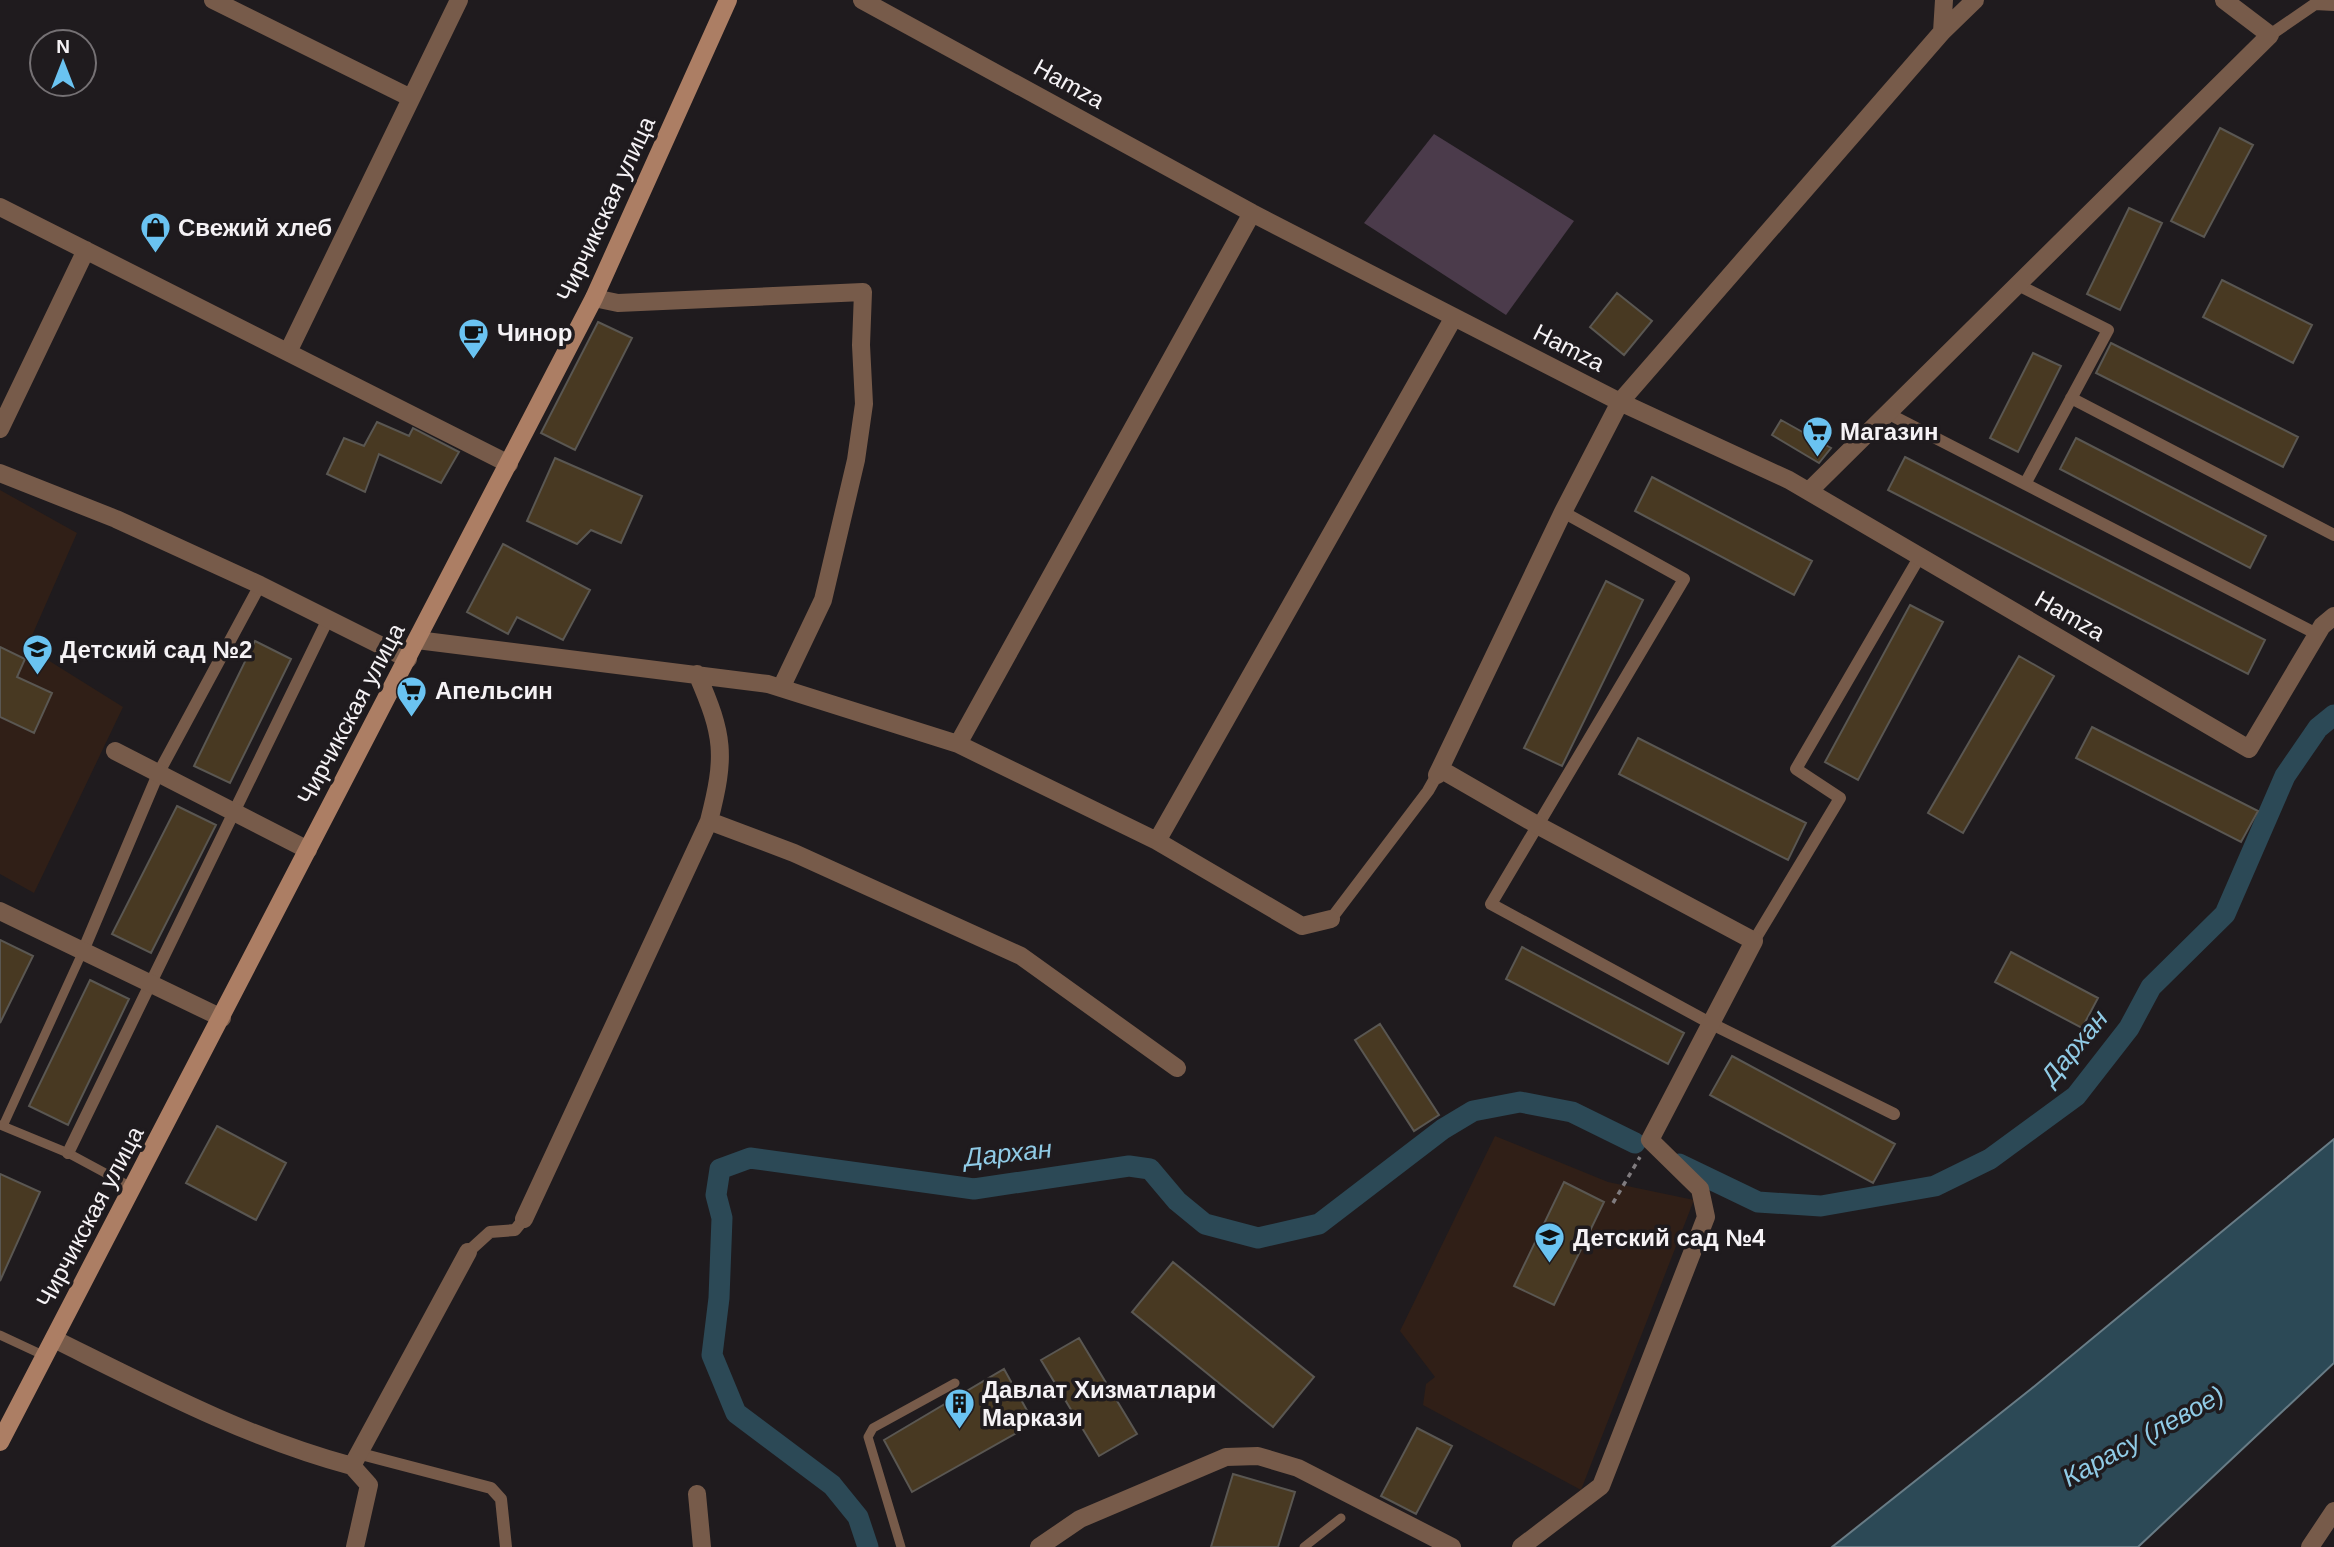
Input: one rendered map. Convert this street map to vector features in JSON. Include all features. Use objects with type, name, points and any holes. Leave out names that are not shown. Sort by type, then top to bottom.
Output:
[{"type":"main road","name":"Чирчикская улица","points":[[0,1442],[594,299],[728,0]]},
{"type":"street","points":[[213,0],[411,98]]},
{"type":"street","points":[[288,352],[459,0]]},
{"type":"street","name":"Hamza","points":[[862,0],[1252,213],[1620,402],[1809,491],[2249,749],[2322,626],[2334,616]]},
{"type":"street","points":[[1942,32],[1944,0]]},
{"type":"street","points":[[417,640],[697,674],[781,688],[958,744],[1157,841],[1302,926],[1331,919],[1428,791],[1563,512],[1620,402],[1942,32],[1975,0]]},
{"type":"street","points":[[2224,0],[2270,35]]},
{"type":"street","points":[[1809,491],[2270,35],[2315,4],[2334,5]]},
{"type":"street","points":[[0,207],[509,464]]},
{"type":"street","points":[[958,744],[1252,213]]},
{"type":"street","points":[[0,429],[86,250]]},
{"type":"street","points":[[2016,284],[2108,330],[2025,484]]},
{"type":"street","points":[[594,299],[618,303],[863,292],[861,345],[864,404],[856,460],[823,600],[781,688]]},
{"type":"street","points":[[1157,841],[1454,317]]},
{"type":"street","points":[[2071,398],[2334,534]]},
{"type":"street","points":[[1887,413],[2309,630]]},
{"type":"street","points":[[0,473],[116,519],[260,584],[408,659]]},
{"type":"street","points":[[1563,512],[1684,579],[1491,904],[1710,1023],[1894,1114]]},
{"type":"street","points":[[1521,1547],[1601,1486],[1706,1217],[1700,1189],[1650,1140],[1754,941],[1840,798],[1796,769],[1920,556]]},
{"type":"street","points":[[83,951],[158,774],[260,584]]},
{"type":"street","points":[[68,1153],[328,619]]},
{"type":"street","points":[[357,1460],[468,1252],[490,1232],[515,1230],[524,1219],[709,821],[719,781],[722,746],[717,721],[697,674]]},
{"type":"street","points":[[115,751],[308,850]]},
{"type":"street","points":[[1438,772],[1754,941]]},
{"type":"street","points":[[709,821],[794,853],[1021,956],[1177,1068]]},
{"type":"street","points":[[0,911],[151,981],[222,1018]]},
{"type":"street","points":[[54,1339],[197,1410],[308,1454],[357,1460],[491,1488],[500,1500],[506,1547]]},
{"type":"street","points":[[1039,1547],[1080,1519],[1226,1457],[1258,1456],[1298,1468],[1452,1547]]},
{"type":"street","points":[[355,1547],[369,1485],[357,1460]]},
{"type":"street","points":[[697,1494],[702,1547]]},
{"type":"street","points":[[2310,1547],[2333,1515]]},
{"type":"lane","points":[[83,951],[1,1126],[68,1153],[133,1188]]},
{"type":"lane","points":[[0,1335],[45,1356]]},
{"type":"lane","points":[[901,1547],[868,1437],[873,1429],[955,1383]]},
{"type":"lane","points":[[1304,1547],[1341,1518]]},
{"type":"path","points":[[1613,1203],[1650,1140]]},
{"type":"shaded area","points":[[1434,134],[1574,221],[1506,315],[1364,223]]},
{"type":"shaded area","name":"Детский сад №2","points":[[0,490],[77,533],[27,647],[123,707],[34,893],[0,874]]},
{"type":"shaded area","name":"Детский сад №4","points":[[1495,1136],[1608,1182],[1694,1200],[1581,1490],[1423,1405],[1426,1384],[1435,1377],[1400,1331]]},
{"type":"water","name":"Карасу (левое)","points":[[2334,1139],[2334,1363],[2138,1547],[1832,1547],[2031,1389]]},
{"type":"building","points":[[2220,128],[2253,145],[2204,237],[2171,221]]},
{"type":"building","points":[[2129,208],[2162,223],[2120,310],[2087,294]]},
{"type":"building","points":[[2222,280],[2312,325],[2293,363],[2203,317]]},
{"type":"building","points":[[1617,293],[1652,321],[1624,355],[1590,327]]},
{"type":"building","points":[[598,322],[632,338],[575,450],[541,433]]},
{"type":"building","points":[[2111,343],[2298,437],[2283,467],[2096,373]]},
{"type":"building","points":[[2033,353],[2061,366],[2018,452],[1990,438]]},
{"type":"building","points":[[1781,420],[1831,448],[1819,463],[1772,435]]},
{"type":"building","points":[[377,422],[409,436],[413,428],[459,452],[441,483],[379,454],[365,492],[327,474],[344,438],[364,446]]},
{"type":"building","points":[[2076,438],[2266,536],[2250,568],[2060,469]]},
{"type":"building","points":[[1905,457],[2265,640],[2248,674],[1888,490]]},
{"type":"building","points":[[555,458],[642,496],[621,543],[591,530],[577,544],[527,521]]},
{"type":"building","points":[[1652,477],[1812,561],[1794,595],[1635,511]]},
{"type":"building","points":[[503,544],[590,590],[563,640],[517,617],[508,634],[467,612]]},
{"type":"building","points":[[1606,581],[1643,600],[1562,766],[1524,748]]},
{"type":"building","points":[[1910,605],[1943,622],[1858,780],[1825,762]]},
{"type":"building","points":[[255,641],[291,659],[230,783],[194,766]]},
{"type":"building","points":[[0,647],[25,659],[17,677],[52,693],[34,733],[0,717]]},
{"type":"building","points":[[2019,656],[2054,676],[1963,833],[1928,813]]},
{"type":"building","points":[[2092,727],[2258,811],[2241,842],[2076,758]]},
{"type":"building","points":[[1638,738],[1806,823],[1788,860],[1619,774]]},
{"type":"building","points":[[177,806],[216,825],[151,953],[112,934]]},
{"type":"building","points":[[0,940],[33,956],[0,1023]]},
{"type":"building","points":[[1522,947],[1684,1033],[1668,1064],[1506,979]]},
{"type":"building","points":[[2011,952],[2098,998],[2082,1028],[1995,982]]},
{"type":"building","points":[[90,980],[129,999],[68,1125],[29,1106]]},
{"type":"building","points":[[1380,1024],[1439,1115],[1414,1131],[1355,1040]]},
{"type":"building","points":[[1732,1056],[1895,1144],[1873,1183],[1710,1095]]},
{"type":"building","points":[[217,1126],[286,1163],[256,1220],[186,1183]]},
{"type":"building","points":[[0,1174],[40,1192],[0,1281]]},
{"type":"building","points":[[1564,1182],[1604,1202],[1554,1305],[1514,1286]]},
{"type":"building","points":[[1173,1262],[1314,1377],[1273,1427],[1132,1312]]},
{"type":"building","points":[[1079,1338],[1137,1434],[1099,1456],[1041,1360]]},
{"type":"building","name":"Давлат Хизматлари Маркази","points":[[1004,1369],[1034,1423],[912,1492],[884,1440]]},
{"type":"building","points":[[1417,1428],[1452,1446],[1416,1514],[1381,1496]]},
{"type":"building","points":[[1233,1474],[1295,1492],[1278,1547],[1211,1547]]},
{"type":"waterway","name":"Дархан","points":[[1679,1164],[1758,1202],[1821,1206],[1935,1186],[1990,1159],[2076,1096],[2129,1028],[2151,987],[2225,914],[2285,776],[2318,728],[2334,715]]},
{"type":"waterway","name":"Дархан","points":[[868,1547],[858,1517],[832,1485],[736,1413],[712,1355],[719,1298],[722,1218],[716,1195],[720,1169],[750,1158],[974,1189],[1129,1166],[1150,1169],[1177,1201],[1205,1224],[1258,1238],[1319,1224],[1443,1129],[1473,1111],[1520,1102],[1572,1112],[1635,1143]]},
{"type":"place","name":"Свежий хлеб","points":[[155,255]]},
{"type":"place","name":"Чинор","points":[[474,360]]},
{"type":"place","name":"Магазин","points":[[1817,459]]},
{"type":"place","name":"Детский сад №2","points":[[37,677]]},
{"type":"place","name":"Апельсин","points":[[412,718]]},
{"type":"place","name":"Детский сад №4","points":[[1550,1265]]},
{"type":"place","name":"Давлат Хизматлари Маркази","points":[[959,1431]]}]
